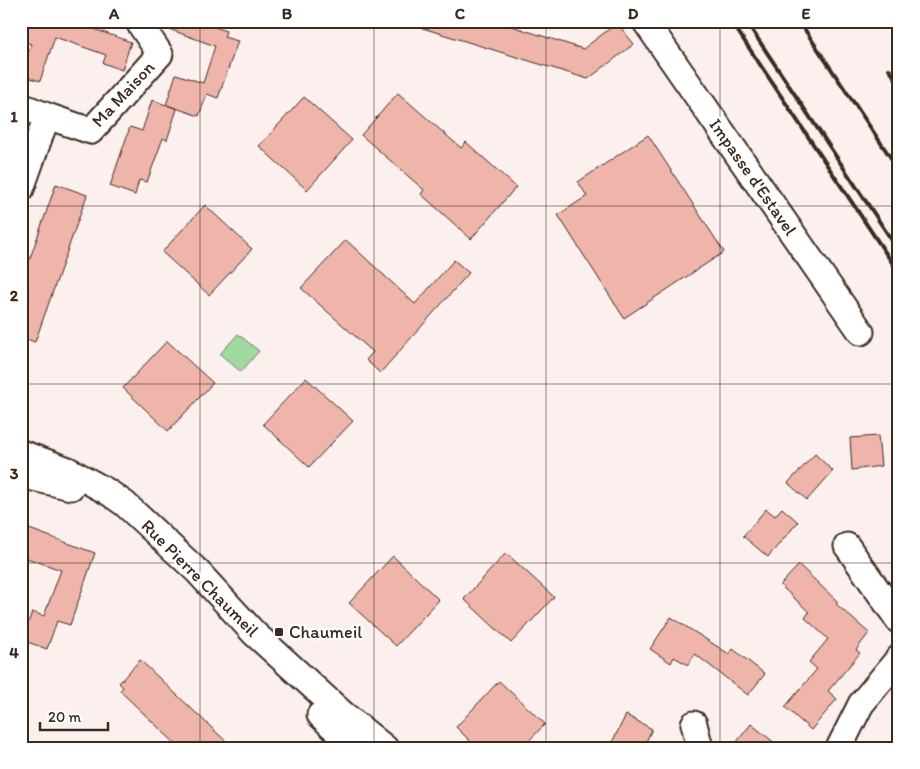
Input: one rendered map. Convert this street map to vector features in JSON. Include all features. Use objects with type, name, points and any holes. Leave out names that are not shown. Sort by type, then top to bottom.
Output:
[{"type":"street","name":"Ma Maison","points":[[21,106],[91,131],[160,54],[138,21]]},
{"type":"street","name":"Impasse d'Estavel","points":[[645,21],[861,332]]},
{"type":"street","points":[[21,189],[47,116]]},
{"type":"street","name":"Rue Pierre Chaumeil","points":[[21,453],[68,470],[108,492],[125,504],[197,571],[254,633],[367,745]]},
{"type":"street","name":"Rue Pierre Chaumeil","points":[[21,475],[50,480],[74,488],[117,515],[188,580],[228,623],[236,637],[367,745]]},
{"type":"street","points":[[847,546],[899,621]]},
{"type":"street","points":[[839,748],[861,704],[899,658]]},
{"type":"street","points":[[694,724],[700,748]]},
{"type":"green space","points":[[238,334],[259,351],[241,372],[220,354]]},
{"type":"building","points":[[21,21],[97,21],[94,29],[131,42],[122,70],[103,63],[106,55],[55,37],[40,81],[21,75],[31,44],[22,41],[26,27],[21,25]]},
{"type":"building","points":[[155,21],[213,21],[212,26],[226,31],[224,37],[238,41],[218,98],[207,94],[199,116],[167,105],[177,109],[167,140],[163,138],[147,182],[139,180],[135,195],[110,186],[130,127],[142,131],[152,100],[166,105],[176,74],[203,83],[215,46],[158,25]]},
{"type":"building","points":[[417,21],[496,21],[583,49],[617,23],[634,44],[588,79],[416,26]]},
{"type":"building","points":[[398,93],[461,148],[466,142],[516,187],[471,239],[421,194],[424,190],[361,135]]},
{"type":"building","points":[[304,97],[352,140],[307,190],[259,146]]},
{"type":"building","points":[[648,135],[724,252],[624,318],[558,215],[587,196],[578,182]]},
{"type":"building","points":[[56,184],[87,195],[35,342],[21,337],[21,284]]},
{"type":"building","points":[[205,205],[252,249],[209,295],[162,252]]},
{"type":"building","points":[[346,240],[415,304],[454,260],[469,273],[380,373],[366,360],[373,352],[301,288]]},
{"type":"building","points":[[167,341],[213,383],[168,431],[123,388]]},
{"type":"building","points":[[306,378],[353,421],[309,467],[263,424]]},
{"type":"building","points":[[878,436],[881,466],[852,470],[850,438]]},
{"type":"building","points":[[815,454],[833,471],[807,500],[788,483]]},
{"type":"building","points":[[782,508],[798,522],[768,557],[743,536],[766,509],[775,516]]},
{"type":"building","points":[[21,526],[95,553],[70,625],[57,621],[47,649],[22,640],[32,612],[44,616],[61,570],[21,556]]},
{"type":"building","points":[[506,553],[554,597],[511,643],[464,599]]},
{"type":"building","points":[[393,556],[439,600],[396,646],[349,603]]},
{"type":"building","points":[[799,565],[838,602],[836,604],[869,633],[856,650],[860,653],[828,691],[837,699],[811,730],[785,707],[817,669],[809,662],[828,639],[805,618],[809,612],[780,585]]},
{"type":"building","points":[[671,617],[729,654],[733,649],[765,674],[748,695],[695,654],[688,665],[674,657],[671,663],[650,649]]},
{"type":"building","points":[[140,660],[233,748],[180,748],[120,691],[123,687],[119,683]]},
{"type":"building","points":[[499,681],[545,724],[522,748],[477,748],[456,727]]},
{"type":"building","points":[[626,715],[652,729],[643,748],[609,748]]},
{"type":"building","points":[[751,724],[781,748],[732,748]]},
{"type":"railway","points":[[731,21],[899,273]]},
{"type":"railway","points":[[746,21],[899,251]]},
{"type":"railway","points":[[799,21],[899,170]]},
{"type":"railway","points":[[889,69],[899,83]]},
{"type":"place","name":"Chaumeil","points":[[279,632]]}]
